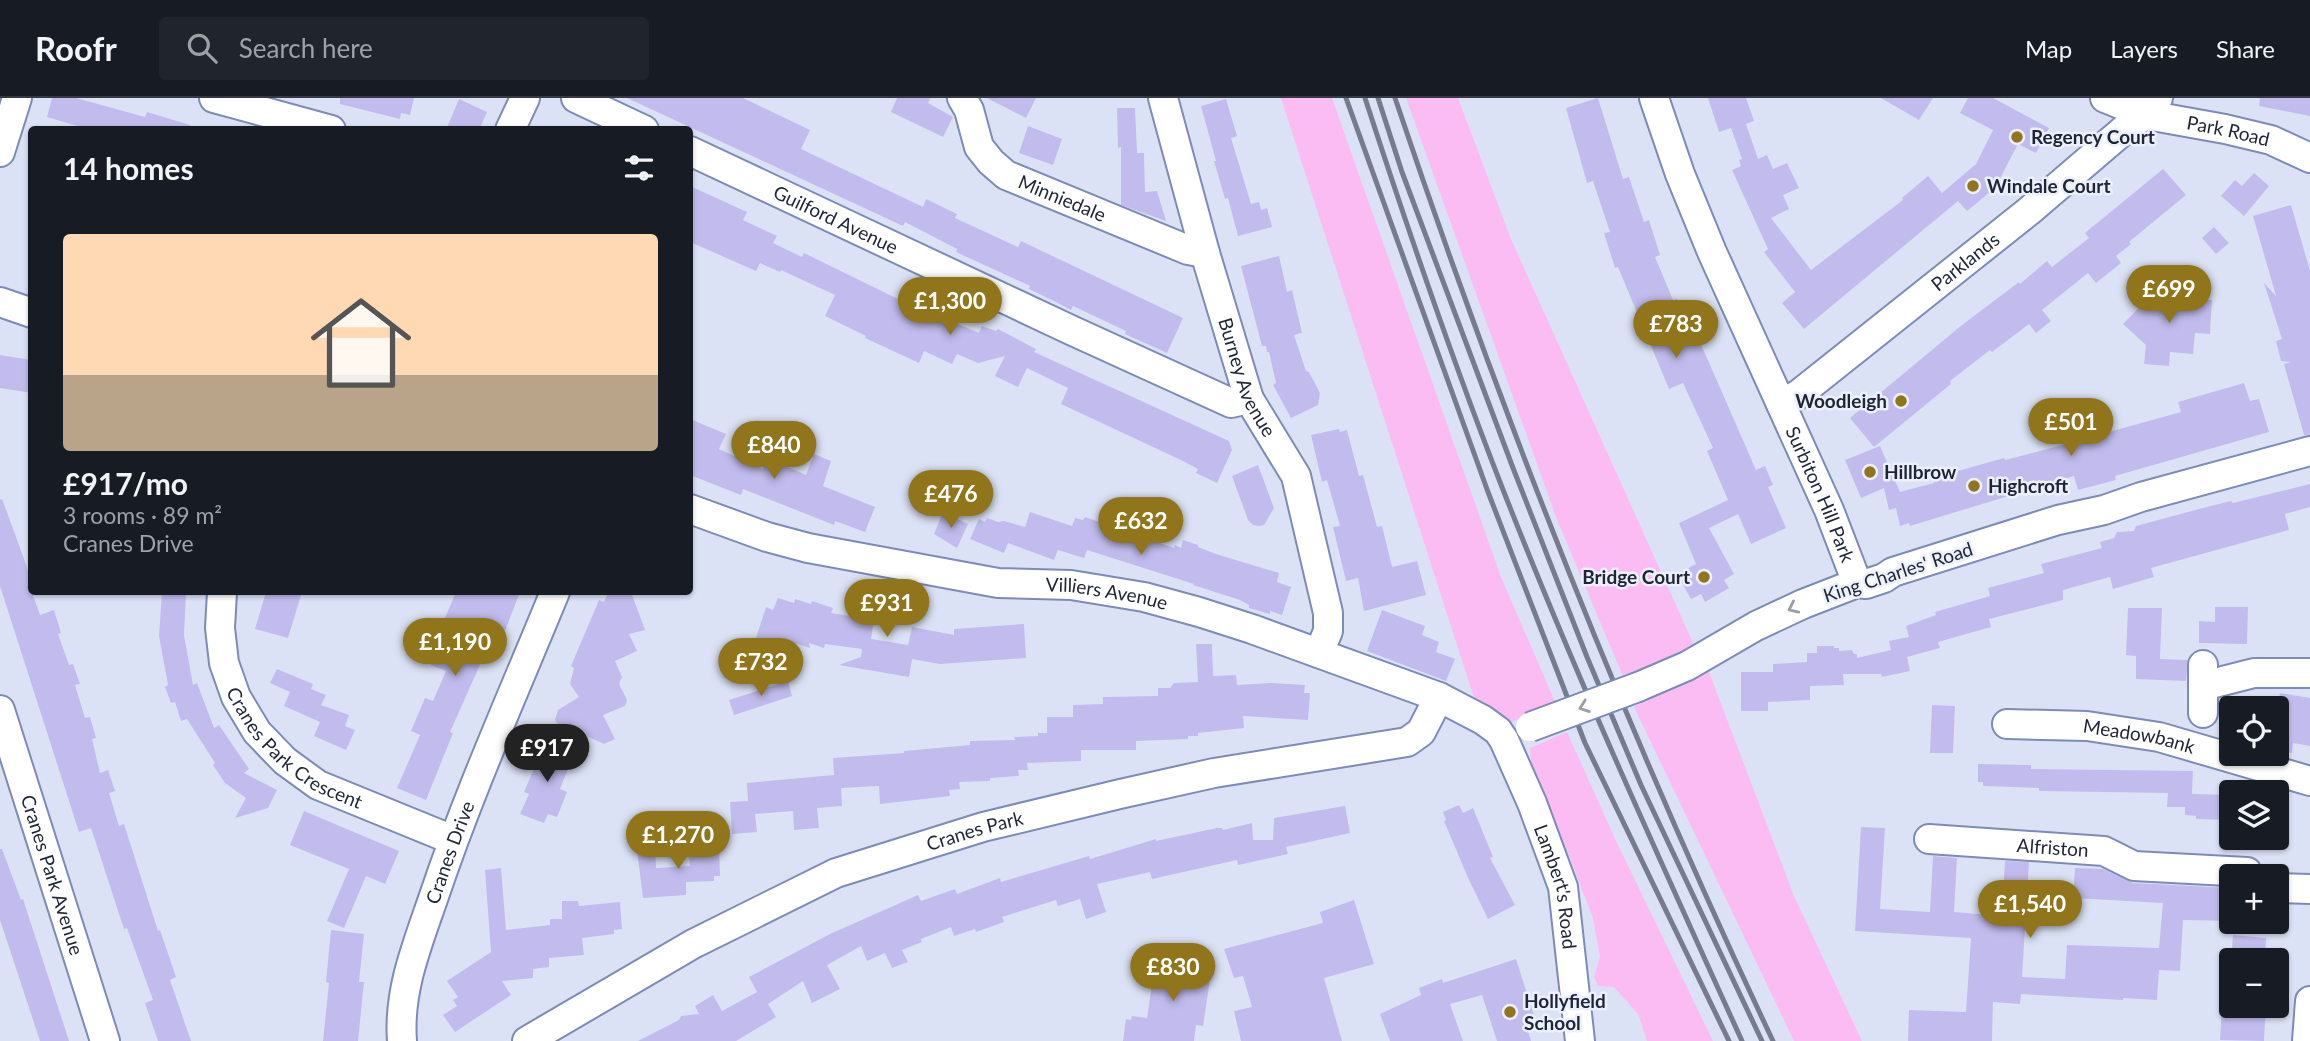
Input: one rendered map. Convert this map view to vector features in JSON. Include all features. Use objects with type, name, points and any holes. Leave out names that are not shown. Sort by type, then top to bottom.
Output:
[{"type":"street","points":[[0,152],[17,98]]},
{"type":"street","points":[[214,98],[316,126]]},
{"type":"street","points":[[512,126],[525,98]]},
{"type":"street","points":[[576,98],[636,126]]},
{"type":"street","name":"Minniedale","points":[[962,98],[970,110],[979,147],[1006,175],[1188,250],[1205,253]]},
{"type":"street","name":"Burney Avenue","points":[[1163,98],[1205,253],[1249,399],[1296,476],[1328,613],[1328,631],[1319,653]]},
{"type":"street","name":"Surbiton Hill Park","points":[[1654,98],[1689,196],[1829,510],[1857,583]]},
{"type":"street","name":"Park Road","points":[[2105,98],[2153,106],[2225,129],[2271,140],[2310,158]]},
{"type":"street","name":"Parklands","points":[[1781,404],[1799,394],[2029,211],[2153,106]]},
{"type":"street","name":"Guilford Avenue","points":[[693,152],[1231,403],[1249,399]]},
{"type":"street","points":[[0,302],[28,312]]},
{"type":"street","name":"King Charles' Road","points":[[1504,740],[1530,727],[1687,666],[1779,615],[1857,583],[1866,584],[1893,572],[2058,520],[2104,510],[2141,497],[2310,451]]},
{"type":"street","name":"Villiers Avenue","points":[[693,510],[767,537],[833,553],[998,583],[1071,585],[1144,597],[1252,629],[1439,697],[1483,720],[1498,731],[1504,740]]},
{"type":"street","name":"Cranes Park Crescent","points":[[222,595],[220,628],[224,663],[236,697],[257,732],[285,761],[318,785],[453,840]]},
{"type":"street","name":"Cranes Drive","points":[[402,1041],[401,1025],[407,975],[453,840],[554,595]]},
{"type":"street","points":[[2203,688],[2254,673],[2310,673]]},
{"type":"street","name":"Cranes Park","points":[[527,1041],[693,944],[836,873],[984,827],[1120,794],[1214,773],[1407,742],[1421,732],[1439,697]]},
{"type":"street","name":"Cranes Park Avenue","points":[[0,710],[105,1041]]},
{"type":"street","name":"Meadowbank","points":[[2007,724],[2087,726],[2159,737],[2310,781]]},
{"type":"street","name":"Lambert's Road","points":[[1504,740],[1532,803],[1563,887],[1580,1041]]},
{"type":"street","name":"Alfriston","points":[[1929,839],[1977,853],[2104,851],[2134,866],[2219,871]]},
{"type":"street","points":[[2289,888],[2310,889]]},
{"type":"street","points":[[2307,1041],[2310,1001]]},
{"type":"shaded area","points":[[1281,98],[1332,98],[1501,577],[1556,704],[1511,722],[1475,701]]},
{"type":"shaded area","points":[[1406,98],[1458,98],[1511,239],[1694,645],[1624,679],[1556,517]]},
{"type":"shaded area","points":[[1706,664],[1794,896],[1862,1041],[1794,1041],[1634,707]]},
{"type":"shaded area","points":[[1567,732],[1617,843],[1713,1041],[1647,1041],[1638,1014],[1614,987],[1598,986],[1594,977],[1600,957],[1593,918],[1569,855],[1552,831],[1533,782],[1530,748]]},
{"type":"building","points":[[52,98],[76,98],[145,117],[147,112],[190,126],[77,126],[47,117]]},
{"type":"building","points":[[340,98],[414,98],[410,115],[401,113],[400,119],[340,104]]},
{"type":"building","points":[[627,98],[743,98],[810,130],[801,149],[923,207],[926,199],[957,214],[955,218],[1018,247],[1021,241],[1183,318],[1167,353],[1073,306],[1071,310],[1029,289],[1030,286],[956,252],[957,249],[905,222],[903,226],[693,129],[693,126],[687,126]]},
{"type":"building","points":[[897,98],[930,98],[928,103],[953,117],[943,137],[891,112]]},
{"type":"building","points":[[987,98],[1036,98],[1026,118]]},
{"type":"building","points":[[1598,98],[1623,179],[1629,177],[1644,222],[1649,220],[1660,255],[1655,257],[1673,300],[1677,299],[1685,318],[1689,317],[1756,470],[1765,466],[1773,485],[1768,487],[1786,528],[1751,544],[1738,514],[1709,528],[1734,574],[1724,580],[1729,588],[1705,602],[1701,594],[1691,599],[1677,574],[1696,564],[1679,523],[1728,500],[1707,451],[1713,448],[1683,383],[1669,389],[1618,267],[1615,268],[1604,233],[1610,232],[1593,181],[1587,183],[1566,108]]},
{"type":"building","points":[[1708,98],[1746,98],[1754,121],[1746,124],[1758,159],[1767,155],[1773,169],[1787,163],[1799,188],[1783,195],[1789,209],[1771,218],[1811,270],[1903,200],[1902,198],[1928,176],[1942,193],[1976,164],[1993,130],[1960,113],[1968,98],[1993,98],[2049,128],[2036,153],[2018,144],[1995,188],[1967,211],[1958,201],[1804,329],[1782,303],[1795,292],[1764,252],[1768,249],[1732,170],[1741,166],[1739,160],[1742,159],[1731,128],[1719,132]]},
{"type":"building","points":[[1881,98],[1933,98],[1919,120]]},
{"type":"building","points":[[2260,98],[2310,98],[2310,116],[2259,106]]},
{"type":"building","points":[[459,99],[487,112],[481,126],[448,126]]},
{"type":"building","points":[[1226,99],[1237,136],[1231,138],[1251,204],[1259,202],[1261,210],[1267,208],[1272,227],[1238,236],[1214,161],[1201,106]]},
{"type":"building","points":[[1117,108],[1135,108],[1137,153],[1144,153],[1145,192],[1157,191],[1166,221],[1121,205],[1121,147],[1118,148]]},
{"type":"building","points":[[1028,126],[1062,139],[1053,165],[1019,153]]},
{"type":"building","points":[[2163,169],[2186,195],[2129,242],[2131,244],[2116,256],[2121,263],[2096,283],[2088,273],[2042,310],[2051,321],[2036,333],[2029,324],[1992,352],[1990,350],[1874,447],[1850,418],[1962,325],[2019,282],[2020,284],[2047,261],[2052,267],[2089,238],[2085,233]]},
{"type":"building","points":[[2254,173],[2269,186],[2244,216],[2221,196],[2235,180],[2242,186]]},
{"type":"building","points":[[693,187],[747,212],[743,220],[777,236],[773,243],[802,257],[804,253],[896,298],[979,333],[982,326],[996,331],[998,329],[1036,349],[1034,352],[1229,441],[1232,450],[1217,483],[1196,473],[1198,469],[1183,461],[1061,404],[1068,388],[1027,368],[1018,387],[995,376],[1005,356],[978,363],[957,354],[952,364],[924,351],[919,363],[825,316],[835,295],[760,263],[756,271],[693,243]]},
{"type":"building","points":[[2291,205],[2310,271],[2310,435],[2304,435],[2284,364],[2291,362],[2281,361],[2276,341],[2282,339],[2264,283],[2276,296],[2253,216]]},
{"type":"building","points":[[2214,227],[2229,243],[2216,254],[2202,238]]},
{"type":"building","points":[[1279,256],[1287,292],[1292,290],[1302,333],[1294,335],[1306,371],[1320,393],[1318,405],[1291,418],[1273,385],[1276,383],[1269,352],[1266,346],[1262,346],[1241,266]]},
{"type":"building","points":[[2163,283],[2178,297],[2212,300],[2210,334],[2195,333],[2193,354],[2170,352],[2169,366],[2144,364],[2146,345],[2123,324]]},
{"type":"building","points":[[0,355],[28,359],[28,392],[0,388]]},
{"type":"building","points":[[2244,383],[2250,401],[2259,399],[2269,432],[2115,476],[2116,480],[2078,490],[2074,476],[1910,526],[1909,523],[1900,526],[1896,508],[1889,510],[1884,488],[1861,498],[1845,460],[1880,446],[1900,492],[1934,483],[1933,478],[2181,412],[2178,402]]},
{"type":"building","points":[[693,420],[726,434],[719,449],[763,469],[768,458],[806,475],[814,454],[831,461],[823,486],[875,507],[865,532],[835,521],[834,525],[743,489],[741,495],[693,476]]},
{"type":"building","points":[[1339,429],[1340,432],[1347,430],[1359,476],[1363,475],[1377,527],[1382,526],[1392,567],[1417,561],[1426,595],[1364,611],[1358,578],[1346,581],[1333,527],[1340,526],[1327,480],[1322,482],[1311,435]]},
{"type":"building","points":[[1258,465],[1274,508],[1264,525],[1259,526],[1248,520],[1232,476]]},
{"type":"building","points":[[2310,484],[2310,507],[2285,514],[2289,530],[2151,568],[2154,577],[2113,589],[2110,577],[2063,590],[2063,600],[1989,619],[1991,627],[1938,642],[1940,648],[1907,657],[1910,671],[1882,677],[1881,674],[1843,674],[1844,685],[1810,686],[1810,700],[1768,702],[1768,711],[1741,711],[1741,672],[1773,672],[1773,664],[1807,662],[1807,653],[1817,653],[1817,646],[1834,646],[1839,648],[1839,651],[1852,650],[1857,654],[1857,658],[1891,650],[1889,641],[1909,637],[1906,626],[1936,615],[1935,612],[1990,596],[1988,588],[2044,573],[2041,564],[2102,548],[2100,542],[2114,538],[2117,532],[2134,531],[2136,526],[2199,509]]},
{"type":"building","points":[[2,499],[28,571],[28,595],[33,595],[40,615],[54,610],[61,633],[58,634],[69,665],[73,664],[80,684],[75,685],[85,718],[90,717],[96,738],[92,739],[100,773],[108,770],[115,791],[109,793],[119,826],[124,824],[158,931],[160,930],[176,977],[170,980],[191,1041],[158,1041],[145,1003],[153,1000],[127,928],[124,929],[91,828],[79,832],[0,586]]},
{"type":"building","points":[[943,512],[968,524],[957,548],[934,534]]},
{"type":"building","points":[[1030,512],[1072,526],[1075,518],[1083,520],[1085,517],[1174,548],[1175,545],[1181,548],[1183,540],[1216,554],[1279,573],[1277,582],[1291,587],[1282,615],[1249,608],[1249,605],[1240,600],[1087,550],[1084,558],[1058,550],[1054,560],[1008,543],[1004,553],[970,539],[979,519],[985,522],[987,518],[1025,527]]},
{"type":"building","points":[[162,595],[186,595],[184,635],[193,685],[197,683],[214,728],[219,725],[249,769],[244,773],[277,790],[268,808],[235,818],[246,798],[225,783],[187,719],[181,721],[175,702],[171,703],[165,687],[168,685],[159,636]]},
{"type":"building","points":[[265,595],[301,595],[288,638],[255,629]]},
{"type":"building","points":[[455,595],[519,595],[493,662],[483,658],[450,732],[453,733],[426,800],[397,788],[420,735],[411,731],[425,698],[433,701],[446,671],[431,665],[440,646],[434,644]]},
{"type":"building","points":[[607,595],[632,595],[645,630],[629,634],[637,651],[615,661],[622,677],[619,684],[627,700],[625,706],[603,715],[615,739],[604,744],[582,734],[576,748],[555,720],[558,710],[579,697],[570,684],[574,668],[571,666],[599,600],[604,602]]},
{"type":"building","points":[[778,598],[794,603],[795,599],[811,604],[812,601],[833,608],[831,613],[874,620],[871,639],[908,645],[912,627],[954,635],[954,629],[1024,624],[1026,658],[940,664],[912,659],[909,677],[839,665],[861,657],[862,649],[825,644],[824,648],[809,643],[810,648],[791,642],[789,646],[756,638],[766,607],[773,610]]},
{"type":"building","points":[[2215,607],[2248,607],[2247,644],[2199,643],[2199,621],[2215,622]]},
{"type":"building","points":[[2128,608],[2162,608],[2160,659],[2188,660],[2186,681],[2136,679],[2136,656],[2126,655]]},
{"type":"building","points":[[1382,610],[1425,626],[1422,635],[1439,642],[1436,652],[1455,659],[1446,681],[1367,651]]},
{"type":"building","points":[[1196,644],[1212,644],[1213,676],[1236,675],[1237,685],[1305,685],[1304,693],[1310,693],[1308,720],[1243,716],[1244,728],[1198,733],[1198,736],[1188,736],[1188,739],[1136,741],[1136,750],[1081,750],[1081,761],[1027,763],[1028,770],[1018,770],[1019,776],[959,782],[960,789],[949,790],[950,796],[880,804],[879,786],[841,788],[842,806],[817,808],[819,828],[794,830],[793,811],[755,814],[757,832],[732,834],[730,802],[748,801],[747,783],[834,775],[833,758],[904,753],[970,745],[970,741],[1015,740],[1014,737],[1038,736],[1038,733],[1047,733],[1047,717],[1073,717],[1073,705],[1103,704],[1103,697],[1158,696],[1158,688],[1170,688],[1174,683],[1198,682]]},
{"type":"building","points":[[277,669],[313,684],[311,689],[326,695],[321,705],[349,715],[345,726],[355,730],[346,750],[314,736],[320,722],[284,706],[290,692],[270,683]]},
{"type":"building","points":[[788,681],[792,696],[734,715],[729,700]]},
{"type":"building","points":[[2280,693],[2310,698],[2310,746],[2293,743],[2292,753],[2289,752],[2289,696],[2280,696]]},
{"type":"building","points":[[1932,705],[1955,706],[1953,753],[1930,753]]},
{"type":"building","points":[[546,743],[574,754],[560,789],[567,792],[557,817],[548,814],[544,823],[520,814],[529,794],[524,792]]},
{"type":"building","points":[[1978,764],[2031,765],[2031,769],[2193,771],[2192,794],[2219,795],[2219,820],[2196,819],[2196,816],[2185,815],[2185,807],[2167,807],[2168,793],[2039,791],[2039,788],[1983,786],[1983,782],[1978,782]]},
{"type":"building","points":[[1459,805],[1463,813],[1473,808],[1493,857],[1490,858],[1515,905],[1488,919],[1444,821],[1443,812]]},
{"type":"building","points":[[1345,806],[1350,833],[1286,847],[1288,854],[1238,865],[1237,860],[1152,879],[1150,872],[1097,884],[1106,912],[1086,919],[1080,899],[1058,906],[1056,900],[1002,917],[1004,922],[976,932],[975,929],[954,936],[951,927],[921,939],[922,942],[902,950],[908,962],[892,968],[885,953],[867,961],[861,946],[827,965],[840,989],[812,1003],[803,981],[768,1004],[776,1017],[736,1041],[638,1041],[679,1020],[681,1016],[699,1014],[695,1006],[713,995],[722,1011],[757,992],[749,977],[830,934],[918,895],[921,901],[955,889],[957,894],[1000,878],[1001,882],[1156,839],[1217,828],[1223,830],[1252,823],[1253,840],[1273,840],[1274,818]]},
{"type":"building","points":[[304,811],[399,851],[385,884],[366,876],[344,928],[327,921],[349,869],[290,845]]},
{"type":"building","points":[[1861,827],[1885,828],[1880,909],[1930,912],[1933,856],[1957,858],[1954,912],[2002,916],[2005,861],[2029,862],[2022,977],[2065,979],[2067,945],[2159,948],[2163,903],[2073,898],[2075,868],[2103,869],[2133,883],[2219,887],[2219,921],[2183,920],[2180,971],[2159,970],[2157,1000],[2021,994],[2020,1004],[1993,1002],[1992,1041],[1908,1041],[1909,1010],[1966,1012],[1971,938],[1855,931]]},
{"type":"building","points":[[687,834],[707,847],[719,847],[720,876],[714,876],[714,881],[686,882],[686,895],[643,898],[637,850],[655,847],[656,868],[690,866]]},
{"type":"building","points":[[0,849],[21,900],[23,899],[69,1041],[40,1041],[0,920]]},
{"type":"building","points":[[501,868],[506,930],[550,925],[550,919],[562,919],[562,901],[578,901],[579,906],[620,902],[622,929],[614,930],[614,934],[582,938],[584,955],[549,958],[549,967],[533,969],[533,978],[502,981],[511,995],[455,1032],[443,1015],[457,1006],[453,1000],[458,997],[447,981],[491,952],[485,870]]},
{"type":"building","points":[[1354,900],[1374,964],[1324,978],[1342,1041],[1241,1041],[1234,1011],[1252,1007],[1243,976],[1234,978],[1224,949],[1323,923],[1320,912]]},
{"type":"building","points":[[331,930],[364,934],[359,982],[364,982],[358,1041],[323,1041]]},
{"type":"building","points":[[2233,935],[2266,938],[2266,948],[2232,948]]},
{"type":"building","points":[[1156,957],[1212,966],[1203,1026],[1196,1025],[1194,1041],[1123,1041],[1126,1019],[1131,1020],[1132,1016],[1147,1018]]},
{"type":"building","points":[[1516,959],[1538,1028],[1528,1031],[1531,1041],[1497,1041],[1482,995],[1450,1004],[1463,1041],[1390,1041],[1380,1014],[1421,995],[1419,988]]},
{"type":"building","points":[[2221,1018],[2265,1018],[2264,1041],[2220,1040]]},
{"type":"railway","points":[[1346,98],[1488,492],[1585,743],[1729,1041]]},
{"type":"railway","points":[[1365,98],[1447,339],[1528,553],[1617,763],[1742,1041]]},
{"type":"railway","points":[[1378,98],[1402,172],[1587,657],[1641,785],[1762,1041]]},
{"type":"railway","points":[[1395,98],[1479,338],[1570,575],[1668,810],[1773,1041]]},
{"type":"place","name":"Regency Court","points":[[2017,137]]},
{"type":"place","name":"Windale Court","points":[[1973,186]]},
{"type":"place","name":"Woodleigh","points":[[1901,401]]},
{"type":"place","name":"Hillbrow","points":[[1870,472]]},
{"type":"place","name":"Highcroft","points":[[1974,486]]},
{"type":"place","name":"Bridge Court","points":[[1704,577]]},
{"type":"place","name":"Hollyfield School","points":[[1510,1012]]}]
